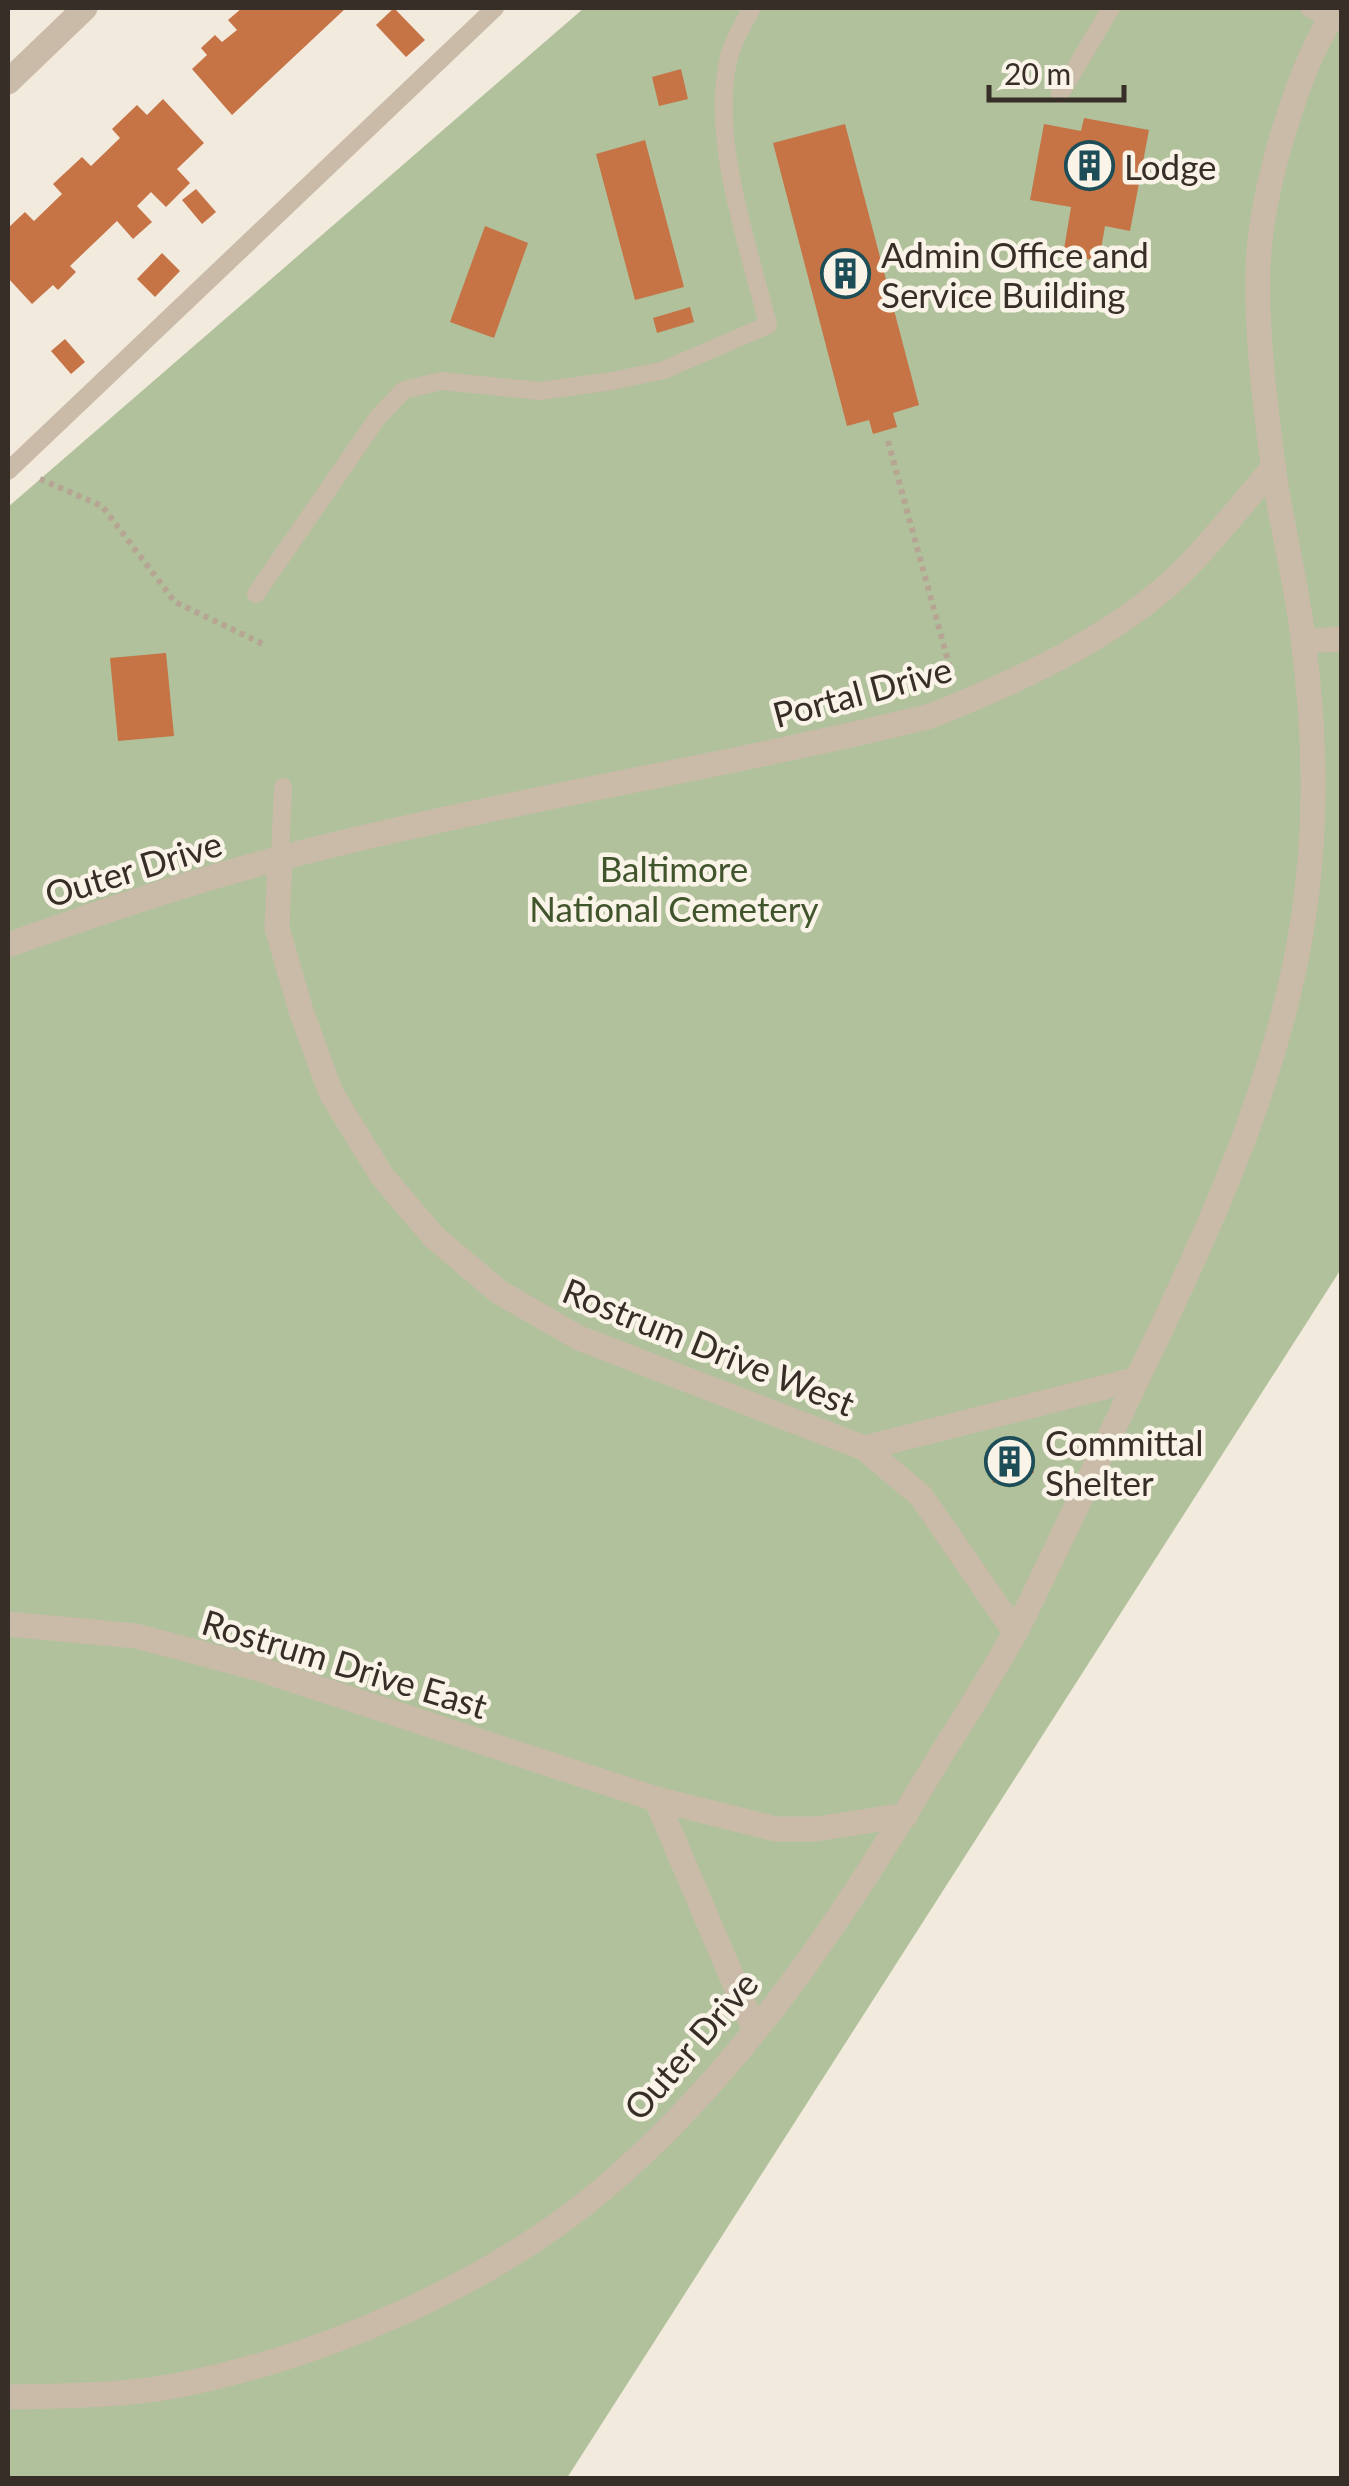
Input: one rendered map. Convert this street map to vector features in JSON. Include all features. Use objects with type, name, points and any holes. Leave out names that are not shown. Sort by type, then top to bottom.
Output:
[{"type":"street","points":[[8,82],[85,8]]},
{"type":"street","points":[[1137,1379],[1238,1160],[1294,976],[1310,867],[1315,767],[1304,641],[1274,467],[1258,271],[1273,166],[1326,11]]},
{"type":"street","name":"Portal Drive","points":[[280,858],[523,802],[932,716],[1058,659],[1112,626],[1181,572],[1274,467]]},
{"type":"street","points":[[1304,641],[1342,639]]},
{"type":"street","name":"Rostrum Drive West","points":[[280,858],[277,928],[301,1011],[331,1093],[382,1176],[434,1236],[500,1292],[580,1338],[864,1448],[921,1496],[1015,1632]]},
{"type":"street","name":"Outer Drive","points":[[8,945],[280,858]]},
{"type":"street","name":"Rostrum Drive West","points":[[864,1448],[1137,1379]]},
{"type":"street","name":"Outer Drive","points":[[8,2397],[80,2396],[186,2384],[295,2354],[400,2315],[501,2260],[597,2194],[678,2120],[755,2030],[828,1933],[906,1815],[1015,1632],[1137,1379]]},
{"type":"street","name":"Rostrum Drive East","points":[[8,1624],[136,1636],[256,1668],[656,1799],[776,1830],[816,1829],[906,1815]]},
{"type":"street","points":[[656,1799],[755,2030]]},
{"type":"lane","points":[[9,469],[495,8]]},
{"type":"lane","points":[[256,594],[378,417],[404,390],[441,381],[540,391],[612,380],[664,370],[768,325],[728,164],[725,104],[729,56],[752,8]]},
{"type":"lane","points":[[1060,94],[1111,8]]},
{"type":"lane","points":[[280,858],[283,787]]},
{"type":"path","points":[[888,441],[961,704]]},
{"type":"path","points":[[9,469],[102,506],[175,602],[263,644]]},
{"type":"green space","name":"Baltimore National Cemetery","points":[[584,8],[1341,8],[1341,1269],[567,2478],[8,2478],[8,507]]},
{"type":"building","points":[[242,8],[346,8],[232,115],[192,69],[207,55],[201,48],[215,35],[222,42],[237,30],[228,20]]},
{"type":"building","points":[[394,8],[425,40],[406,57],[376,25]]},
{"type":"building","points":[[681,69],[688,99],[659,106],[652,77]]},
{"type":"building","points":[[163,99],[204,143],[177,169],[190,183],[166,207],[151,192],[137,206],[152,222],[133,239],[117,221],[70,266],[76,272],[58,290],[53,285],[32,304],[8,278],[8,228],[25,212],[34,221],[62,194],[53,184],[82,157],[91,166],[120,138],[112,129],[137,105],[147,115]]},
{"type":"building","name":"Lodge","points":[[1084,118],[1149,130],[1130,231],[1105,226],[1099,261],[1063,255],[1071,207],[1030,200],[1044,124],[1081,131]]},
{"type":"building","name":"Admin Office and Service Building","points":[[845,124],[919,405],[893,413],[897,427],[873,434],[869,420],[847,426],[773,143]]},
{"type":"building","points":[[645,140],[684,287],[635,300],[596,154]]},
{"type":"building","points":[[196,189],[216,212],[202,224],[182,200]]},
{"type":"building","points":[[485,226],[528,243],[494,338],[450,322]]},
{"type":"building","points":[[162,253],[180,271],[155,297],[137,279]]},
{"type":"building","points":[[690,307],[694,322],[657,333],[653,318]]},
{"type":"building","points":[[65,339],[85,362],[71,374],[51,351]]},
{"type":"building","points":[[166,653],[174,736],[118,741],[110,658]]},
{"type":"building","name":"Committal Shelter","points":[[1027,1442],[1034,1473],[993,1483],[986,1452]]},
{"type":"place","name":"Lodge","points":[[1089,166]]},
{"type":"place","name":"Admin Office and Service Building","points":[[846,274]]},
{"type":"place","name":"Committal Shelter","points":[[1010,1462]]}]
